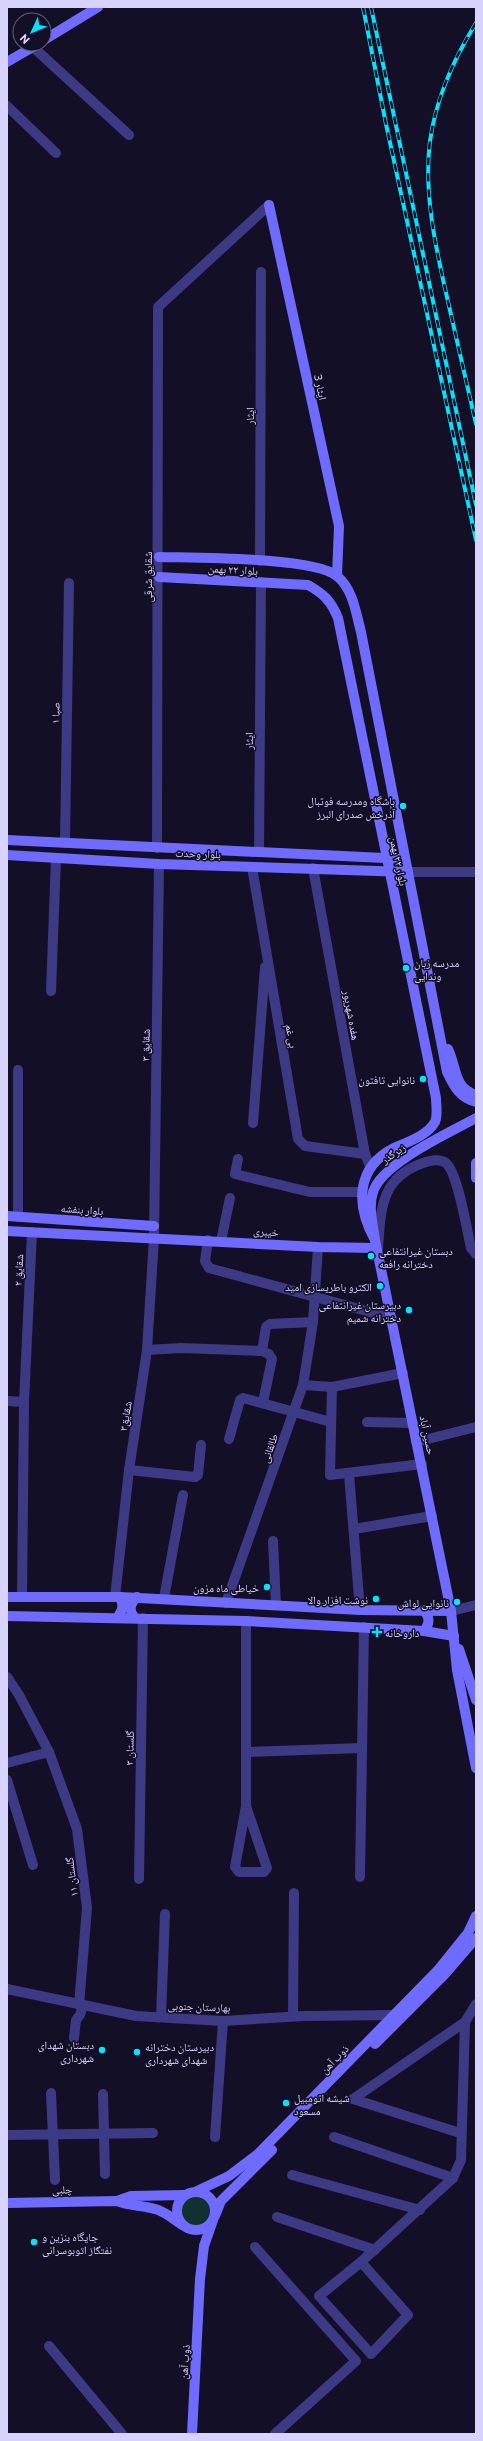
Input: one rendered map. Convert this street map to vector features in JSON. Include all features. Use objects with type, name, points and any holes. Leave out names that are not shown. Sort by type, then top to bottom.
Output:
[{"type":"main road","points":[[52,35],[98,7]]},
{"type":"main road","points":[[7,62],[24,52]]},
{"type":"main road","name":"ایثار 3","points":[[269,205],[339,526],[337,576]]},
{"type":"main road","name":"بلوار ۲۲ بهمن","points":[[159,557],[260,561],[317,567],[337,576],[348,589],[356,612],[441,1033],[447,1072],[455,1089],[466,1100],[476,1102]]},
{"type":"main road","name":"بلوار ۲۲ بهمن","points":[[159,577],[308,585],[323,593],[331,602],[338,618],[436,1098],[435,1122],[428,1130],[379,1157],[370,1166]]},
{"type":"main road","name":"بلوار وحدت","points":[[7,840],[405,859]]},
{"type":"main road","name":"بلوار وحدت","points":[[7,855],[159,864],[408,872]]},
{"type":"main road","points":[[363,858],[368,865],[363,871]]},
{"type":"main road","points":[[418,1006],[434,1004]]},
{"type":"main road","points":[[441,1033],[450,1052],[460,1085],[467,1092],[476,1095]]},
{"type":"main road","name":"زیرگذر","points":[[376,1247],[371,1201],[376,1184],[382,1176],[401,1161],[476,1118]]},
{"type":"main road","points":[[476,1163],[476,1178]]},
{"type":"main road","points":[[370,1166],[362,1192],[367,1227],[376,1247]]},
{"type":"main road","name":"بلوار بنفشه","points":[[7,1216],[154,1226]]},
{"type":"main road","points":[[82,1235],[87,1229],[83,1221]]},
{"type":"main road","points":[[103,1236],[98,1229],[104,1223]]},
{"type":"main road","points":[[7,1231],[154,1238]]},
{"type":"main road","name":"خیبری","points":[[154,1238],[221,1240],[318,1247],[376,1247]]},
{"type":"main road","name":"حسین آباد","points":[[376,1247],[392,1318],[451,1611],[457,1670],[476,1768]]},
{"type":"main road","points":[[7,1597],[137,1597],[360,1610],[451,1611]]},
{"type":"main road","points":[[117,1618],[122,1611],[123,1604],[118,1597]]},
{"type":"main road","points":[[137,1597],[131,1603],[130,1609],[139,1618]]},
{"type":"main road","points":[[424,1610],[429,1616],[429,1624],[424,1630]]},
{"type":"main road","points":[[7,1616],[246,1621],[424,1630],[454,1636]]},
{"type":"main road","name":"حسین آباد","points":[[454,1636],[476,1700]]},
{"type":"main road","name":"ذوب آهن","points":[[192,2434],[200,2279],[204,2246],[221,2201],[396,2018],[439,1969],[475,1921]]},
{"type":"main road","name":"ذوب آهن","points":[[197,2191],[229,2176],[258,2154],[476,1938]]},
{"type":"main road","points":[[197,2191],[211,2199],[214,2204],[214,2218],[209,2226],[198,2230],[191,2230],[168,2214],[152,2208],[126,2205],[117,2201],[131,2196],[185,2194],[197,2191]]},
{"type":"main road","points":[[182,2225],[178,2220],[176,2209],[185,2194]]},
{"type":"main road","name":"چلبی","points":[[7,2203],[117,2201]]},
{"type":"street","points":[[43,52],[129,135]]},
{"type":"street","points":[[7,106],[56,153]]},
{"type":"street","name":"شقایق شرقی","points":[[157,848],[159,577],[158,307],[269,205]]},
{"type":"street","name":"ایثار","points":[[260,561],[262,272]]},
{"type":"street","name":"ایثار","points":[[259,852],[261,582]]},
{"type":"street","name":"صبا ۱","points":[[65,843],[69,583]]},
{"type":"street","points":[[51,991],[56,858]]},
{"type":"street","name":"شقایق ۳","points":[[154,1238],[159,864]]},
{"type":"street","name":"بی غم","points":[[252,867],[298,1139],[305,1146],[365,1154]]},
{"type":"street","name":"هفده شهریور","points":[[313,868],[365,1154],[370,1166]]},
{"type":"street","points":[[408,872],[476,872]]},
{"type":"street","points":[[253,1123],[266,952]]},
{"type":"street","points":[[18,1070],[18,1217]]},
{"type":"street","points":[[238,1159],[235,1174],[310,1192],[362,1192]]},
{"type":"street","points":[[376,1247],[381,1210],[389,1187],[410,1169],[436,1160],[446,1163],[454,1175],[471,1248],[476,1254]]},
{"type":"street","points":[[221,1240],[230,1198]]},
{"type":"street","name":"شقایق ۲","points":[[22,1597],[24,1402],[32,1232]]},
{"type":"street","name":"شقایق۳","points":[[118,1597],[129,1470],[147,1350],[154,1238]]},
{"type":"street","points":[[208,1240],[206,1265],[209,1268],[392,1318]]},
{"type":"street","name":"طالقانی","points":[[226,1603],[303,1386],[313,1322],[318,1247]]},
{"type":"street","points":[[262,1352],[268,1325],[313,1322]]},
{"type":"street","points":[[147,1350],[181,1348],[262,1352],[270,1354],[272,1359],[263,1402]]},
{"type":"street","points":[[303,1386],[332,1387],[403,1374]]},
{"type":"street","points":[[332,1387],[330,1475],[422,1464]]},
{"type":"street","points":[[229,1438],[241,1398],[295,1410],[331,1422]]},
{"type":"street","points":[[7,1401],[24,1402]]},
{"type":"street","points":[[367,1422],[413,1423]]},
{"type":"street","points":[[416,1442],[476,1427]]},
{"type":"street","points":[[129,1470],[195,1477],[198,1475],[201,1445]]},
{"type":"street","points":[[348,1474],[360,1610]]},
{"type":"street","points":[[164,1598],[183,1496]]},
{"type":"street","points":[[354,1529],[432,1516]]},
{"type":"street","points":[[273,1541],[276,1605]]},
{"type":"street","points":[[451,1611],[476,1605]]},
{"type":"street","name":"گلستان ۳","points":[[139,1618],[139,1878]]},
{"type":"street","points":[[246,1621],[246,1806],[235,1867],[239,1872],[264,1872],[267,1868],[246,1806]]},
{"type":"street","points":[[360,1877],[364,1627]]},
{"type":"street","name":"گلستان ۱۱","points":[[7,1677],[19,1695],[49,1752],[77,1829],[86,1908],[81,2006],[80,2015],[76,2020],[74,2038]]},
{"type":"street","points":[[247,1752],[362,1748]]},
{"type":"street","points":[[7,1763],[49,1752]]},
{"type":"street","points":[[7,1780],[33,1865]]},
{"type":"street","points":[[293,2016],[294,1893]]},
{"type":"street","points":[[161,2017],[165,1914]]},
{"type":"street","name":"بهارستان جنوبی","points":[[7,1989],[81,2006],[136,2016],[223,2021],[293,2016],[396,2018]]},
{"type":"street","points":[[460,2133],[353,2099],[465,2022],[476,2004]]},
{"type":"street","points":[[215,2136],[223,2021]]},
{"type":"street","points":[[361,2262],[408,2315],[371,2354],[319,2296],[375,2250],[453,2178],[461,2160],[460,2133],[465,2022]]},
{"type":"street","points":[[51,2093],[55,2180]]},
{"type":"street","points":[[103,2094],[105,2174]]},
{"type":"street","points":[[7,2135],[153,2133]]},
{"type":"street","points":[[334,2137],[453,2178]]},
{"type":"street","points":[[292,2175],[420,2210]]},
{"type":"street","points":[[277,2218],[375,2250]]},
{"type":"street","points":[[255,2247],[356,2361],[275,2434]]},
{"type":"street","points":[[49,2346],[122,2434]]},
{"type":"green space","points":[[193,2194],[199,2194],[208,2199],[212,2205],[212,2217],[208,2223],[199,2228],[193,2228],[184,2223],[179,2214],[179,2208],[184,2199]]},
{"type":"railway","points":[[363,7],[386,124],[476,540]]},
{"type":"railway","points":[[371,7],[476,505]]},
{"type":"railway","points":[[476,23],[453,65],[441,95],[433,125],[428,162],[428,183],[432,224],[444,286],[476,424]]},
{"type":"place","name":"باشگاه ومدرسه فوتبال آذرخش صدرای البرز","points":[[403,806]]},
{"type":"place","name":"مدرسه زبان وندایی","points":[[406,968]]},
{"type":"place","name":"نانوایی تافتون","points":[[423,1079]]},
{"type":"place","name":"دبستان غیرانتفاعی دخترانه رافعه","points":[[371,1256]]},
{"type":"place","name":"الکترو باطریسازی امید","points":[[380,1286]]},
{"type":"place","name":"دبیرستان غیرانتفاعی دخترانه شمیم","points":[[409,1310]]},
{"type":"place","name":"خیاطی ماه مزون","points":[[267,1587]]},
{"type":"place","name":"نوشت افزار والا","points":[[376,1599]]},
{"type":"place","name":"نانوایی لواش","points":[[457,1602]]},
{"type":"place","name":"داروخانه","points":[[377,1632]]},
{"type":"place","name":"دبستان شهدای شهرداری","points":[[102,2050]]},
{"type":"place","name":"دبیرستان دخترانه شهدای شهرداری","points":[[137,2052]]},
{"type":"place","name":"شیشه اتومبیل مسعود","points":[[286,2103]]},
{"type":"place","name":"جایگاه بنزین و نفتگاز اتوبوسرانی","points":[[34,2242]]}]
